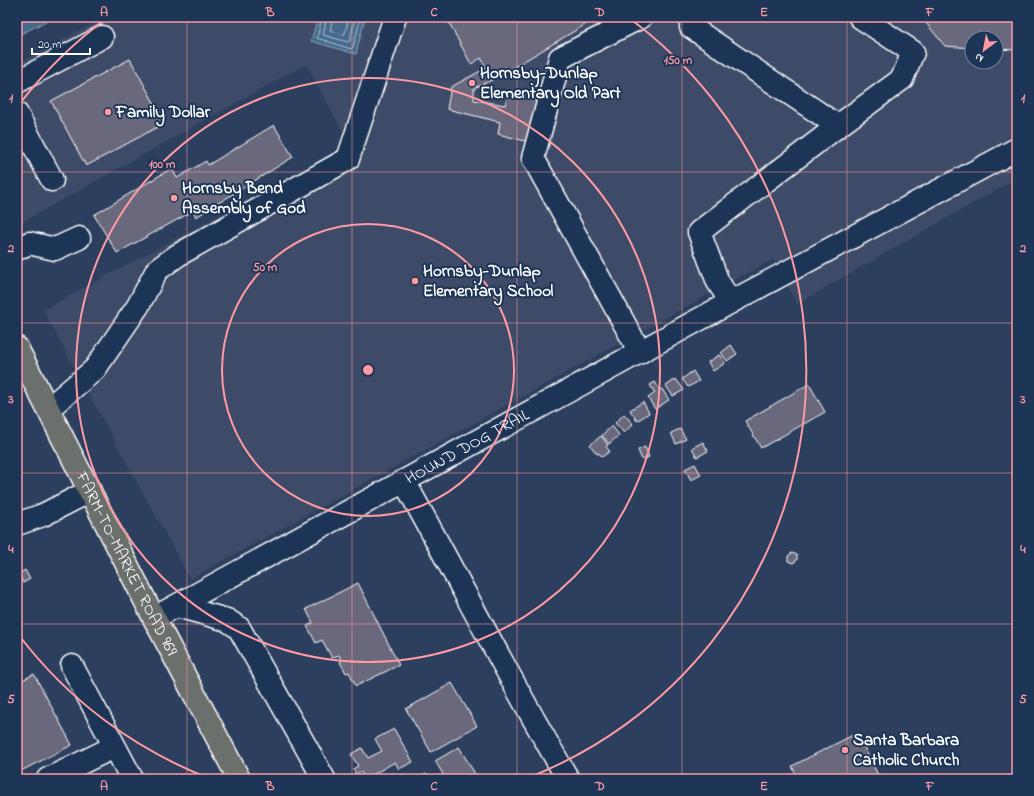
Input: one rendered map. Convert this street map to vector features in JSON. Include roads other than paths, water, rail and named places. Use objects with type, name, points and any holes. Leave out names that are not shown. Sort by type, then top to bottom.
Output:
[{"type":"main road","name":"FARM-TO-MARKET ROAD 969","points":[[17,348],[233,777]]},
{"type":"street","points":[[48,409],[95,369],[138,306],[157,270],[178,255],[348,159],[395,17]]},
{"type":"street","points":[[640,352],[533,158],[560,58],[641,17]]},
{"type":"street","points":[[731,302],[718,282],[698,232],[902,79],[913,52],[860,17]]},
{"type":"street","points":[[690,27],[838,126]]},
{"type":"street","points":[[17,82],[102,37]]},
{"type":"street","points":[[17,114],[52,180]]},
{"type":"street","name":"HOUND DOG TRAIL","points":[[154,618],[731,302],[1017,149]]},
{"type":"street","points":[[17,249],[29,243],[56,249],[79,238]]},
{"type":"street","points":[[404,481],[566,778]]},
{"type":"street","points":[[17,524],[43,515],[90,491]]},
{"type":"street","points":[[177,606],[227,620],[239,628],[324,779]]},
{"type":"street","points":[[72,666],[132,779]]},
{"type":"street","points":[[48,779],[114,747]]},
{"type":"water","points":[[17,17],[54,17],[17,36]]},
{"type":"water","points":[[318,17],[365,17],[356,54],[311,41]]},
{"type":"place","name":"Hornsby-Dunlap Elementary Old Part","points":[[472,83]]},
{"type":"place","name":"Family Dollar","points":[[108,112]]},
{"type":"place","name":"Hornsby Bend Assembly of God","points":[[174,198]]},
{"type":"place","name":"Hornsby-Dunlap Elementary School","points":[[415,281]]},
{"type":"place","name":"Santa Barbara Catholic Church","points":[[845,750]]}]
